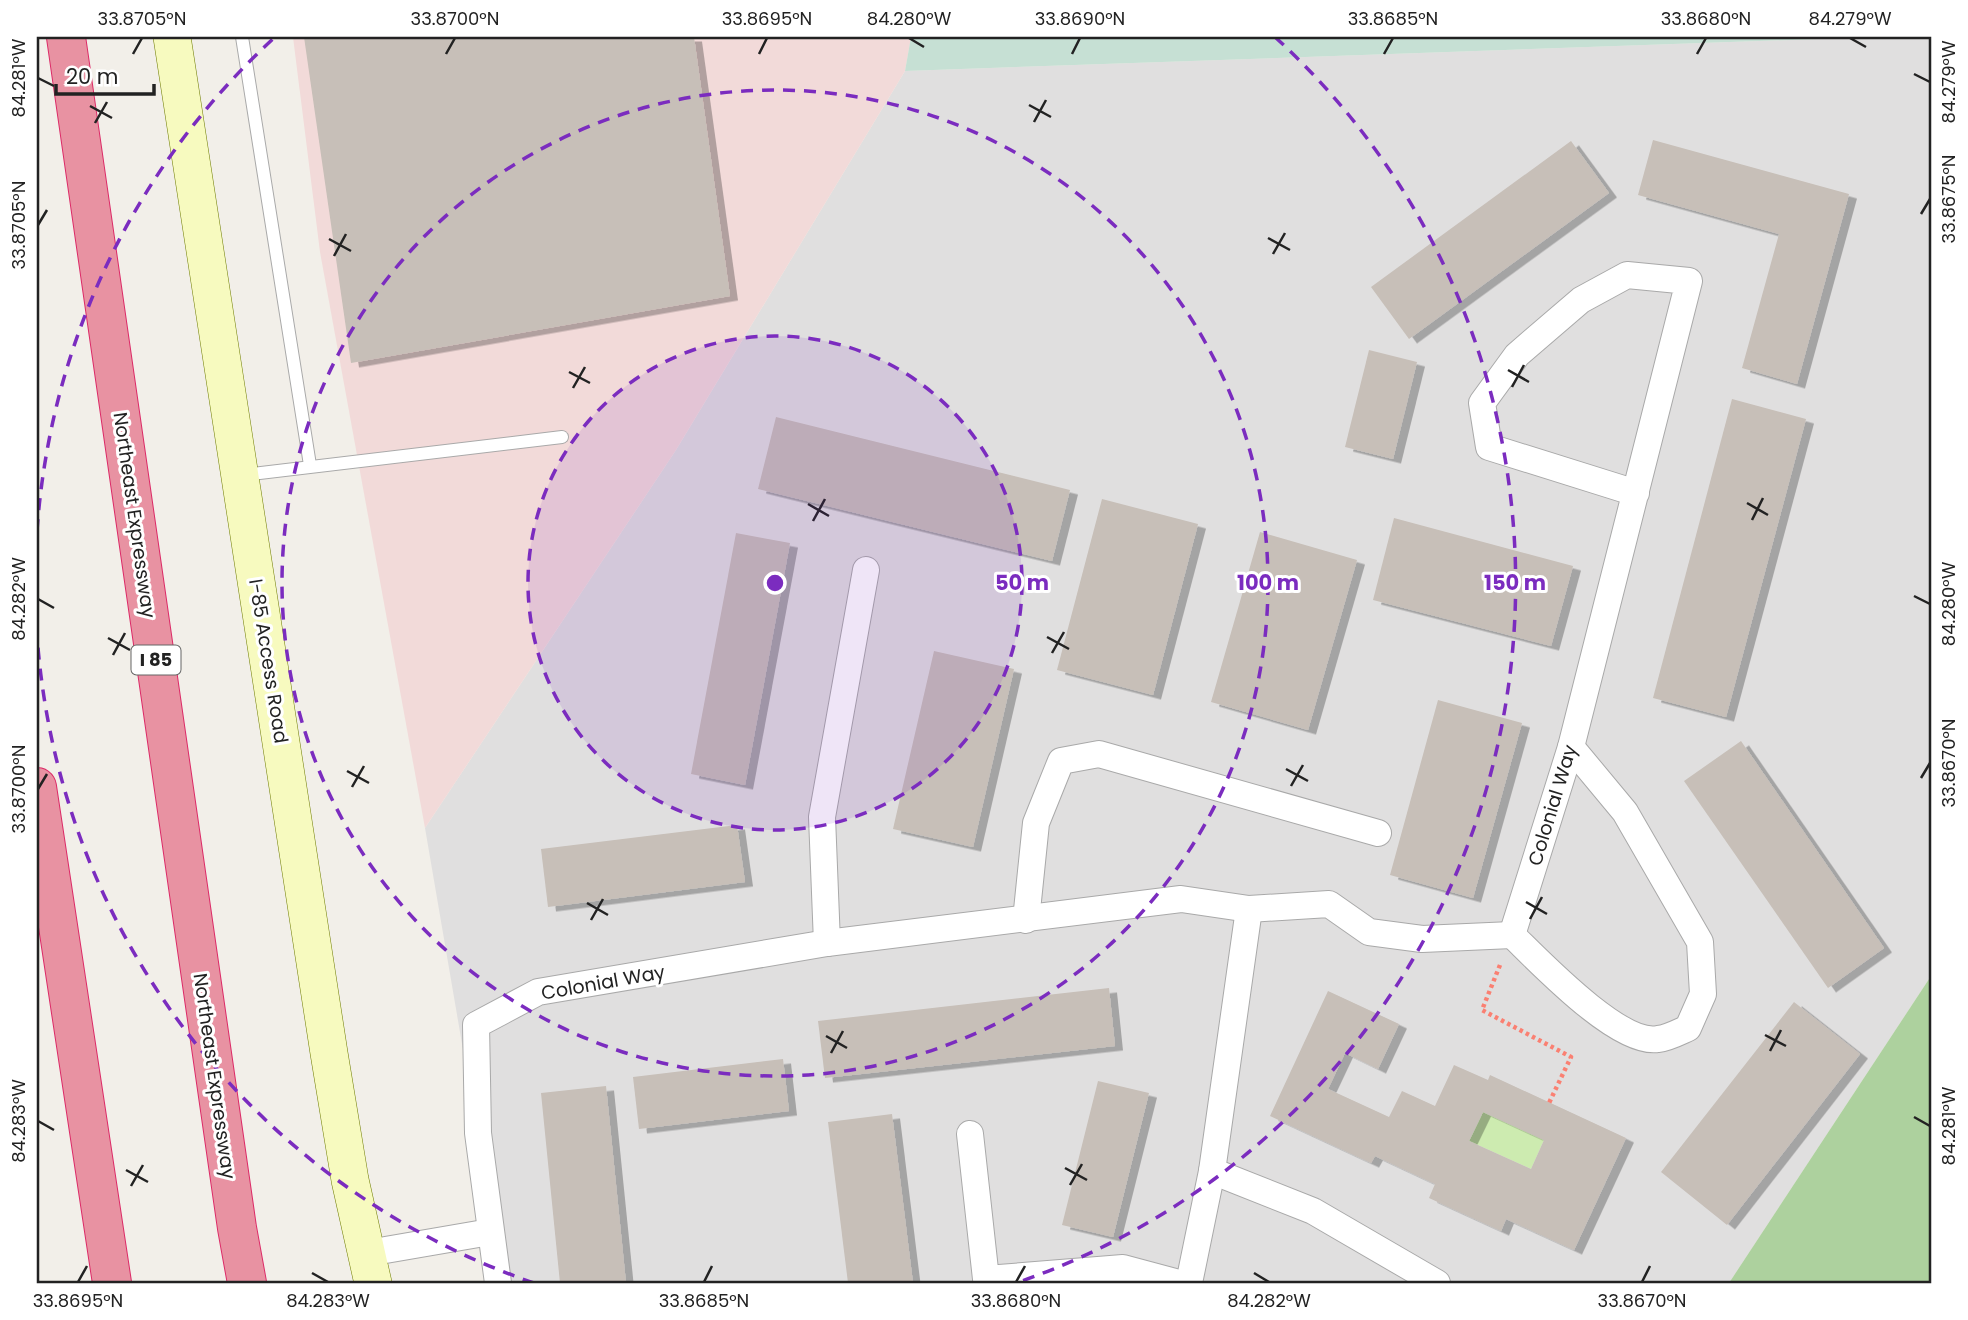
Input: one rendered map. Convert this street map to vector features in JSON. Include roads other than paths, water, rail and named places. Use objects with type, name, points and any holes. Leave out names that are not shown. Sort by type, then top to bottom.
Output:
[{"type":"highway","name":"Northeast Expressway","points":[[66,37],[247,1283]]},
{"type":"highway","points":[[37,788],[112,1283]]},
{"type":"main road","name":"I-85 Access Road","points":[[172,37],[346,1155],[371,1268]]},
{"type":"street","name":"Colonial Way","points":[[498,1283],[478,1133],[475,1025],[538,992],[827,943],[1181,899],[1250,909],[1329,904],[1369,932],[1422,939],[1512,935],[1571,747],[1636,493],[1689,281],[1627,275],[1581,300],[1517,355],[1482,403],[1489,447],[1636,493]]},
{"type":"street","points":[[827,943],[822,817],[866,570]]},
{"type":"street","points":[[1512,935],[1580,1000],[1622,1029],[1656,1040],[1688,1028],[1703,994],[1700,942],[1625,812],[1571,747]]},
{"type":"street","points":[[1026,920],[1035,823],[1061,761],[1099,754],[1378,833]]},
{"type":"street","points":[[1189,1283],[1212,1171],[1250,909]]},
{"type":"street","points":[[970,1134],[986,1279],[1123,1268],[1179,1283]]},
{"type":"street","points":[[1212,1171],[1313,1211],[1437,1283]]},
{"type":"street","points":[[371,1268],[491,1232]]},
{"type":"lane","points":[[242,37],[310,466]]},
{"type":"lane","points":[[240,475],[562,437]]}]
